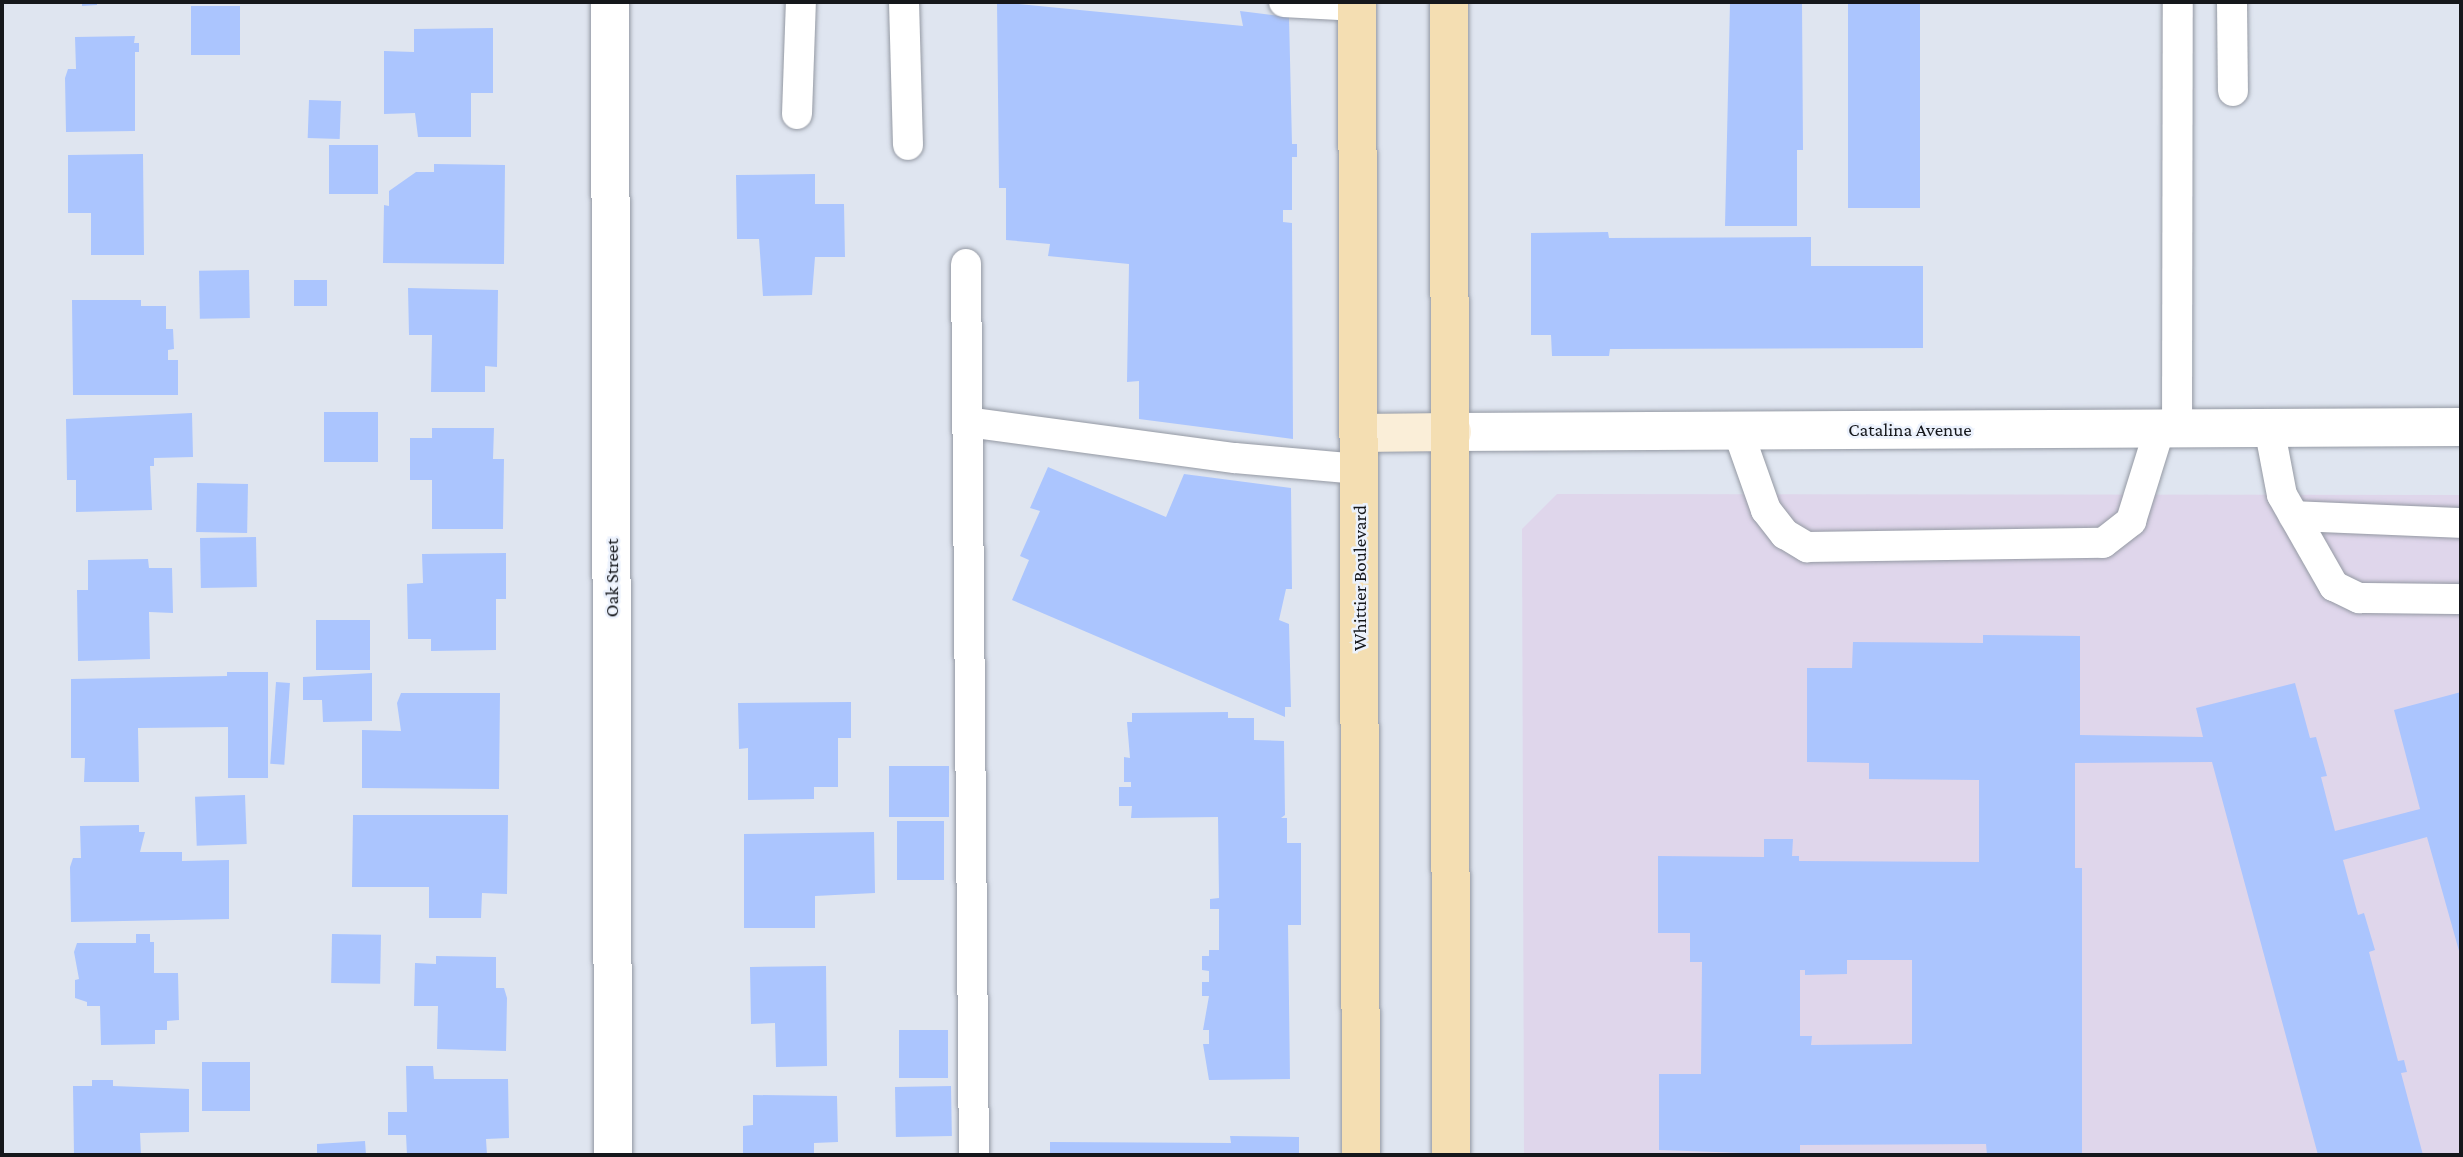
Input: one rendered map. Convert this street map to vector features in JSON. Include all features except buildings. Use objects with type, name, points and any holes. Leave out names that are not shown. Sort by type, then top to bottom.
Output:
[{"type":"main road","points":[[1449,2],[1452,432],[1451,1155]]},
{"type":"main road","name":"Whittier Boulevard","points":[[1357,4],[1361,1155]]},
{"type":"street","name":"Oak Street","points":[[610,2],[613,1155]]},
{"type":"street","name":"Catalina Avenue","points":[[1359,451],[1452,432],[2461,427]]},
{"type":"lane","points":[[797,114],[801,2]]},
{"type":"lane","points":[[904,2],[908,145]]},
{"type":"lane","points":[[1284,2],[1357,4]]},
{"type":"lane","points":[[1738,431],[1766,510],[1785,534],[1807,547],[2103,543],[2118,536],[2131,521],[2169,428],[2178,2]]},
{"type":"lane","points":[[2232,2],[2233,91]]},
{"type":"lane","points":[[966,264],[974,1155]]},
{"type":"lane","points":[[967,422],[1235,458],[1359,451]]},
{"type":"lane","points":[[2269,427],[2282,495],[2334,586],[2358,598],[2461,599]]},
{"type":"lane","points":[[2294,516],[2461,523]]},
{"type":"shaded area","points":[[1557,494],[2461,495],[2461,1155],[1524,1155],[1522,529]]}]
